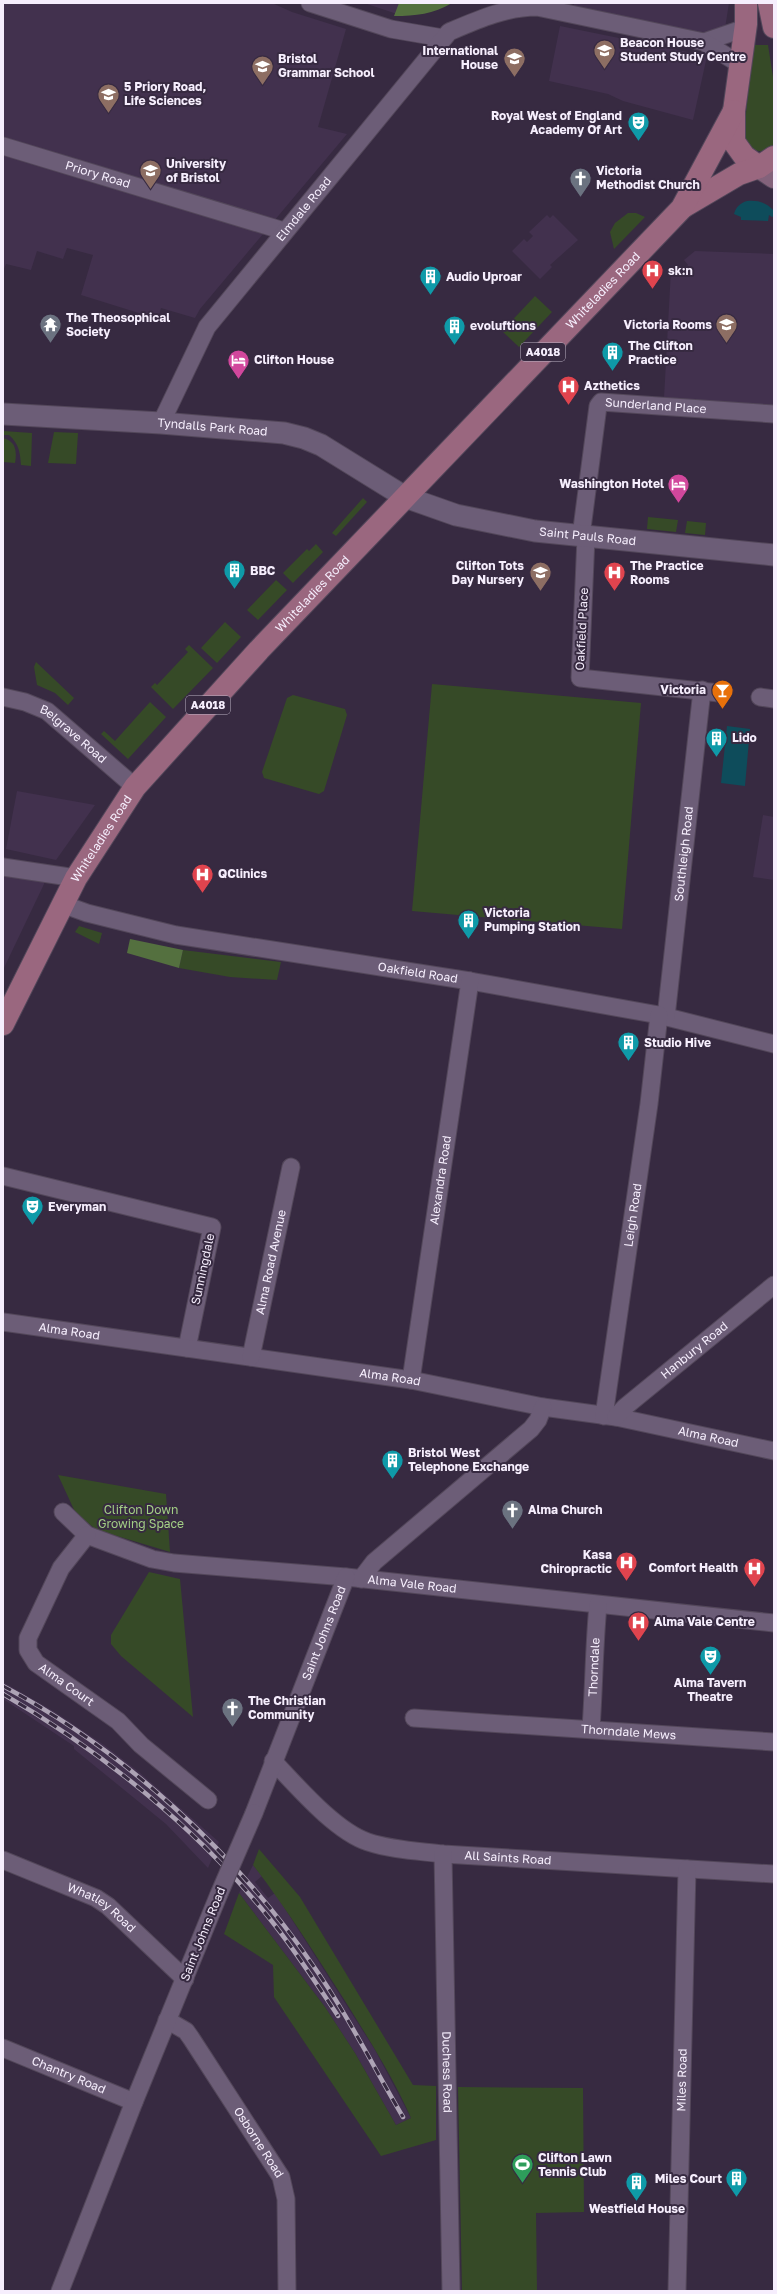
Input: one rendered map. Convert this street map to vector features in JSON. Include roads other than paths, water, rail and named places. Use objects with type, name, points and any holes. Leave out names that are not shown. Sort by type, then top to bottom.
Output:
[{"type":"main road","name":"A4018","points":[[746,3],[741,65],[734,111],[734,142],[744,156],[769,167]]},
{"type":"main road","points":[[770,3],[774,27]]},
{"type":"main road","name":"A4018","points":[[682,208],[734,111]]},
{"type":"main road","name":"A4018","points":[[682,208],[739,174],[769,167]]},
{"type":"main road","name":"Whiteladies Road","points":[[3,1024],[76,878],[135,787],[224,688],[682,208]]},
{"type":"street","points":[[310,3],[391,29],[446,35]]},
{"type":"street","name":"Elmdale Road","points":[[161,423],[207,327],[284,231],[446,35],[479,14],[537,7],[704,42]]},
{"type":"street","points":[[704,42],[745,28]]},
{"type":"street","points":[[704,42],[741,65]]},
{"type":"street","name":"Priory Road","points":[[3,146],[284,231]]},
{"type":"street","name":"Sunderland Place","points":[[584,536],[598,406],[601,402],[774,414]]},
{"type":"street","name":"Tyndalls Park Road","points":[[3,414],[161,423],[266,431],[304,438],[338,455],[404,498]]},
{"type":"street","name":"Saint Pauls Road","points":[[404,498],[432,508],[477,520],[535,531],[774,554]]},
{"type":"street","name":"Oakfield Place","points":[[584,536],[580,678],[710,692]]},
{"type":"street","name":"Southleigh Road","points":[[662,1016],[710,692]]},
{"type":"street","name":"Belgrave Road","points":[[3,697],[25,702],[47,711],[135,787]]},
{"type":"street","points":[[3,867],[76,878]]},
{"type":"street","name":"Oakfield Road","points":[[62,904],[86,913],[176,934],[470,981],[662,1016],[774,1044]]},
{"type":"street","name":"Alexandra Road","points":[[411,1380],[470,981]]},
{"type":"street","name":"Leigh Road","points":[[610,1416],[649,1104],[662,1016]]},
{"type":"street","name":"Alma Road Avenue","points":[[251,1357],[291,1167]]},
{"type":"street","name":"Sunningdale","points":[[3,1176],[212,1227],[187,1348]]},
{"type":"street","name":"Hanbury Road","points":[[610,1416],[625,1407],[774,1285]]},
{"type":"street","name":"Alma Road","points":[[3,1322],[411,1380],[543,1407],[610,1416],[774,1451]]},
{"type":"street","name":"Saint Johns Road","points":[[60,2291],[134,2102],[219,1894],[254,1813],[273,1761],[353,1578],[374,1562],[531,1429],[538,1420],[543,1407]]},
{"type":"street","name":"Alma Vale Road","points":[[63,1512],[87,1535],[152,1559],[174,1563],[353,1578],[774,1623]]},
{"type":"street","name":"Alma Court","points":[[87,1535],[61,1568],[28,1638],[28,1650],[36,1663],[118,1721],[141,1745],[208,1800]]},
{"type":"street","name":"Thorndale","points":[[591,1728],[594,1682],[593,1658],[598,1605]]},
{"type":"street","name":"Thorndale Mews","points":[[414,1718],[591,1728],[774,1742]]},
{"type":"street","name":"All Saints Road","points":[[273,1761],[310,1800],[344,1829],[366,1841],[390,1848],[443,1854],[774,1874]]},
{"type":"street","name":"Duchess Road","points":[[443,1854],[451,2291]]},
{"type":"street","name":"Whatley Road","points":[[3,1860],[96,1898],[108,1906],[185,1979]]},
{"type":"street","name":"Miles Road","points":[[677,2291],[687,1869]]},
{"type":"street","name":"Osborne Road","points":[[167,2020],[186,2031],[281,2177],[286,2199],[287,2291]]},
{"type":"street","name":"Chantry Road","points":[[3,2048],[134,2102]]},
{"type":"water","points":[[747,201],[755,201],[766,204],[774,211],[774,216],[772,217],[769,215],[768,221],[741,220],[741,217],[734,214],[736,209],[742,203]]},
{"type":"water","points":[[727,726],[750,729],[745,786],[721,783]]},
{"type":"railway","points":[[3,1686],[47,1711],[91,1740],[133,1772],[174,1807],[212,1844],[282,1923],[312,1964],[348,2020],[403,2117]]},
{"type":"railway","points":[[3,1694],[77,1741],[112,1767],[147,1794],[212,1854],[270,1919],[338,2016]]},
{"type":"place","name":"Beacon House Student Study Centre","points":[[605,70]]},
{"type":"place","name":"International House","points":[[514,78]]},
{"type":"place","name":"Bristol Grammar School","points":[[263,86]]},
{"type":"place","name":"5 Priory Road, Life Sciences","points":[[109,114]]},
{"type":"place","name":"Royal West of England Academy Of Art","points":[[638,142]]},
{"type":"place","name":"University of Bristol","points":[[151,190]]},
{"type":"place","name":"Victoria Methodist Church","points":[[580,198]]},
{"type":"place","name":"sk:n","points":[[653,290]]},
{"type":"place","name":"Audio Uproar","points":[[430,296]]},
{"type":"place","name":"The Theosophical Society","points":[[50,344]]},
{"type":"place","name":"Victoria Rooms","points":[[727,344]]},
{"type":"place","name":"evoluftions","points":[[454,346]]},
{"type":"place","name":"The Clifton Practice","points":[[612,372]]},
{"type":"place","name":"Clifton House","points":[[239,380]]},
{"type":"place","name":"Azthetics","points":[[568,406]]},
{"type":"place","name":"Washington Hotel","points":[[679,504]]},
{"type":"place","name":"BBC","points":[[234,590]]},
{"type":"place","name":"Clifton Tots Day Nursery","points":[[540,592]]},
{"type":"place","name":"The Practice Rooms","points":[[615,592]]},
{"type":"place","name":"Victoria","points":[[722,710]]},
{"type":"place","name":"Lido","points":[[716,758]]},
{"type":"place","name":"QClinics","points":[[202,894]]},
{"type":"place","name":"Victoria Pumping Station","points":[[468,940]]},
{"type":"place","name":"Studio Hive","points":[[628,1062]]},
{"type":"place","name":"Everyman","points":[[33,1226]]},
{"type":"place","name":"Bristol West Telephone Exchange","points":[[393,1480]]},
{"type":"place","name":"Alma Church","points":[[512,1530]]},
{"type":"place","name":"Kasa Chiropractic","points":[[627,1582]]},
{"type":"place","name":"Comfort Health","points":[[754,1588]]},
{"type":"place","name":"Alma Vale Centre","points":[[638,1642]]},
{"type":"place","name":"Alma Tavern Theatre","points":[[710,1676]]},
{"type":"place","name":"The Christian Community","points":[[232,1728]]},
{"type":"place","name":"Clifton Lawn Tennis Club","points":[[522,2184]]},
{"type":"place","name":"Miles Court","points":[[737,2198]]},
{"type":"place","name":"Westfield House","points":[[637,2202]]},
{"type":"park label","name":"Clifton Down Growing Space","points":[[141,1517]]}]
